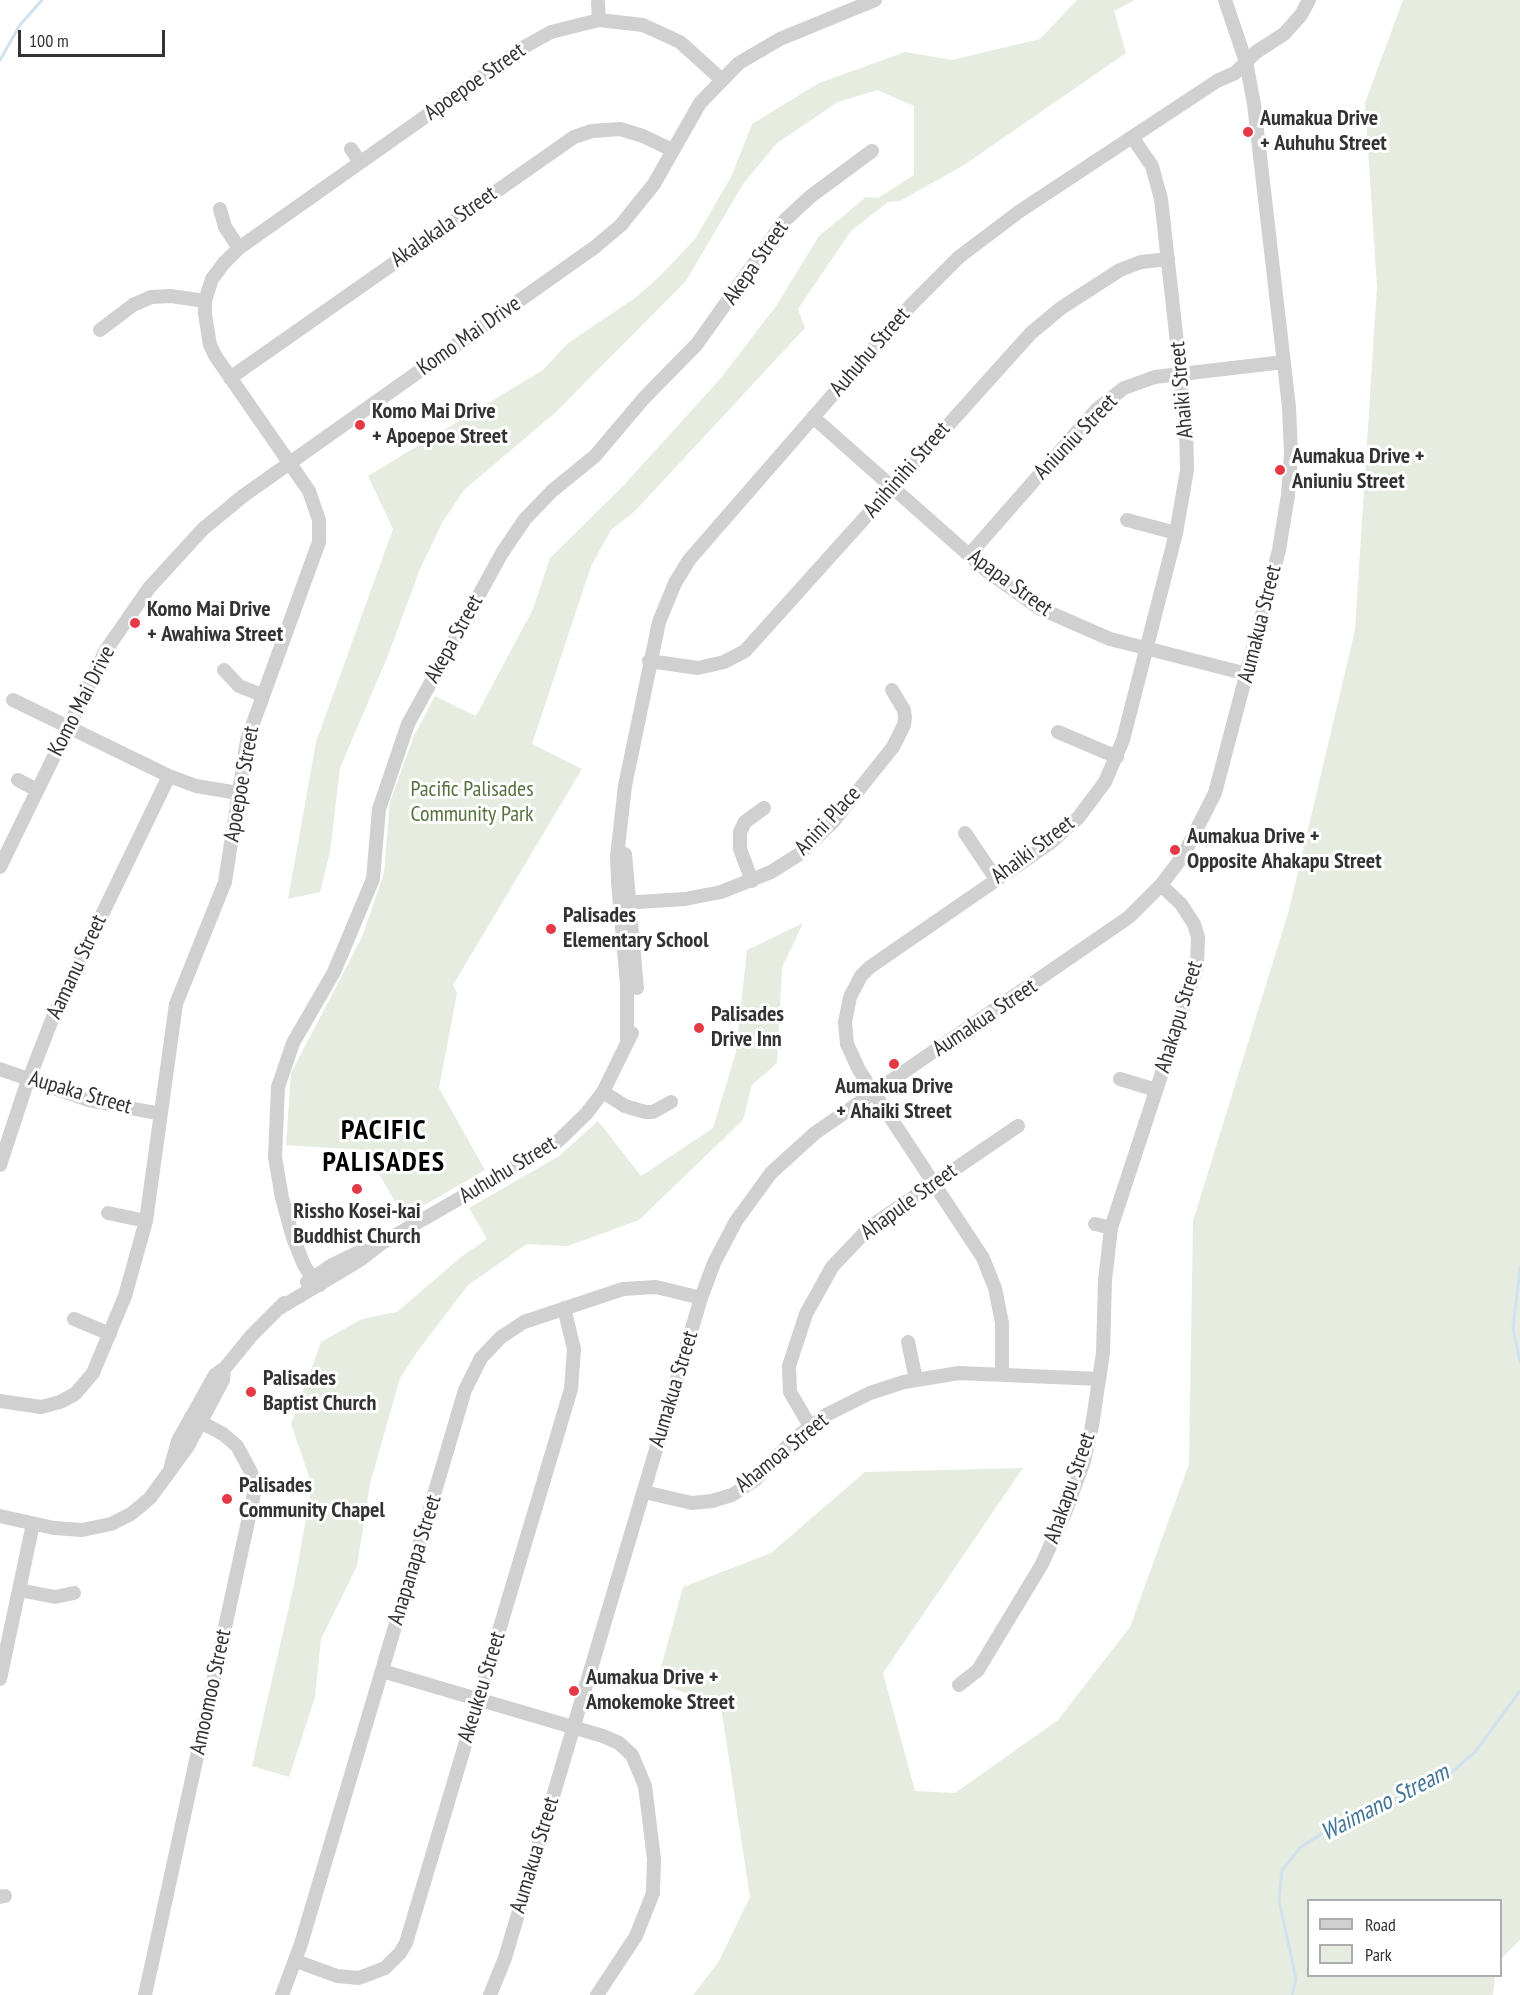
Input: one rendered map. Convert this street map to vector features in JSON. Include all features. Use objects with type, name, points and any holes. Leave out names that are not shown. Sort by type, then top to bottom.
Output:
[{"type":"street","name":"Aumakua Street","points":[[490,1995],[505,1958],[701,1298],[727,1236],[760,1187],[804,1142],[874,1092],[1106,936],[1140,908],[1161,885],[1190,845],[1212,802],[1221,776],[1279,550],[1288,495],[1291,430],[1257,120],[1246,62],[1224,0]]},
{"type":"street","name":"Auhuhu Street","points":[[0,1516],[33,1524],[82,1530],[111,1524],[131,1514],[150,1498],[171,1466],[188,1446],[196,1419],[223,1380],[225,1368],[252,1335],[279,1309],[316,1279],[556,1143],[586,1114],[603,1092],[627,1040],[625,903],[617,856],[621,841],[625,786],[649,661],[667,600],[689,560],[927,288],[959,257],[998,226],[1217,81],[1235,73],[1284,34],[1301,15],[1309,0]]},
{"type":"street","name":"Komo Mai Drive","points":[[0,867],[106,650],[149,588],[175,558],[220,514],[595,247],[621,225],[644,199],[699,103],[721,79],[768,45],[868,1]]},
{"type":"street","points":[[598,3],[599,20]]},
{"type":"street","name":"Apoepoe Street","points":[[0,1401],[41,1407],[68,1398],[88,1380],[110,1334],[135,1265],[147,1221],[176,1004],[225,882],[247,740],[315,556],[321,530],[313,499],[210,345],[205,326],[205,301],[218,270],[239,248],[360,162],[539,38],[563,27],[599,20],[629,22],[668,35],[696,54],[721,79]]},
{"type":"street","name":"Akalakala Street","points":[[230,378],[574,137],[592,131],[620,129],[643,136],[672,150]]},
{"type":"street","name":"Ahaiki Street","points":[[1002,1374],[1002,1323],[990,1272],[976,1244],[852,1057],[847,1044],[847,1008],[861,976],[882,956],[1050,843],[1078,818],[1105,782],[1117,757],[1176,533],[1187,470],[1186,424],[1181,374],[1156,176],[1132,137]]},
{"type":"street","points":[[351,149],[360,162]]},
{"type":"street","name":"Akepa Street","points":[[316,1279],[297,1246],[288,1223],[276,1164],[278,1087],[293,1043],[334,972],[373,879],[383,789],[416,709],[502,553],[525,519],[552,491],[595,456],[650,393],[683,361],[713,323],[784,221],[811,196],[872,151]]},
{"type":"street","points":[[220,208],[225,227],[239,248]]},
{"type":"street","name":"Anihinihi Street","points":[[649,661],[698,668],[724,662],[746,651],[1008,355],[1045,321],[1120,270],[1141,262],[1168,259]]},
{"type":"street","points":[[100,330],[133,305],[151,297],[171,296],[205,301]]},
{"type":"street","name":"Aniuniu Street","points":[[969,555],[1105,401],[1124,388],[1143,380],[1284,362]]},
{"type":"street","name":"Apapa Street","points":[[813,417],[969,555],[1016,593],[1057,617],[1090,632],[1247,674]]},
{"type":"street","points":[[1127,520],[1176,533]]},
{"type":"street","points":[[224,670],[239,686],[262,695]]},
{"type":"street","name":"Anini Place","points":[[625,903],[706,895],[752,881],[784,865],[815,840],[893,747],[904,725],[904,710],[892,690]]},
{"type":"street","points":[[13,700],[169,776],[196,786],[238,793]]},
{"type":"street","points":[[1058,732],[1117,757]]},
{"type":"street","name":"Aamanu Street","points":[[0,1165],[29,1079],[78,963],[169,776]]},
{"type":"street","points":[[18,780],[37,790]]},
{"type":"street","points":[[752,881],[740,849],[741,831],[744,822],[764,808]]},
{"type":"street","points":[[965,833],[996,879]]},
{"type":"street","name":"Ahakapu Street","points":[[959,1685],[978,1670],[1054,1539],[1084,1461],[1100,1379],[1111,1228],[1197,966],[1198,937],[1189,913],[1161,885]]},
{"type":"street","name":"Aupaka Street","points":[[0,1069],[96,1102],[161,1114]]},
{"type":"street","name":"Ahakapu Street","points":[[1120,1078],[1156,1090]]},
{"type":"street","points":[[603,1092],[625,1106],[645,1112],[653,1112],[671,1102]]},
{"type":"street","name":"Ahapule Street","points":[[810,1426],[793,1401],[788,1375],[806,1314],[832,1267],[860,1235],[1018,1126]]},
{"type":"street","points":[[108,1213],[147,1221]]},
{"type":"street","points":[[1095,1224],[1111,1228]]},
{"type":"street","name":"Anapanapa Street","points":[[282,1995],[296,1961],[473,1372],[491,1347],[512,1329],[536,1317],[623,1289],[643,1286],[669,1288],[701,1298]]},
{"type":"street","name":"Akeukeu Street","points":[[296,1961],[337,1976],[359,1978],[378,1972],[400,1953],[409,1932],[572,1383],[574,1348],[564,1308]]},
{"type":"street","points":[[74,1319],[110,1334]]},
{"type":"street","points":[[909,1341],[916,1379]]},
{"type":"street","name":"Ahamoa Street","points":[[644,1492],[692,1503],[732,1495],[754,1480],[780,1452],[810,1426],[844,1404],[870,1393],[916,1379],[959,1373],[1100,1379]]},
{"type":"street","name":"Amoomoo Street","points":[[145,1995],[254,1494],[251,1472],[243,1454],[223,1434],[196,1419]]},
{"type":"street","points":[[0,1679],[33,1524]]},
{"type":"street","points":[[19,1590],[55,1597],[74,1593]]},
{"type":"street","points":[[382,1671],[612,1739],[632,1755],[638,1764],[645,1786],[654,1859],[652,1893],[643,1922],[597,1995]]},
{"type":"green space","name":"Pacific Palisades Community Park","points":[[1077,0],[1135,0],[1114,11],[1126,53],[964,165],[900,201],[888,202],[851,231],[798,309],[805,328],[635,511],[611,530],[591,566],[532,744],[582,769],[453,985],[457,993],[439,1088],[485,1170],[404,1217],[365,1150],[286,1145],[291,1073],[362,937],[384,873],[390,802],[414,736],[435,696],[476,716],[533,609],[550,558],[623,486],[721,378],[776,306],[819,236],[866,197],[878,198],[914,175],[914,106],[877,90],[838,102],[777,143],[743,184],[686,281],[556,412],[464,490],[443,521],[420,569],[387,658],[340,768],[330,852],[320,892],[288,899],[316,742],[393,529],[368,476],[543,370],[568,343],[635,298],[658,278],[695,239],[731,177],[752,124],[819,83],[905,52],[952,60],[1040,39]]},
{"type":"green space","points":[[1403,0],[1520,0],[1520,1940],[1502,1958],[1502,1899],[1307,1899],[1307,1977],[1495,1977],[1493,1995],[693,1995],[719,1961],[750,1897],[721,1707],[657,1682],[683,1587],[771,1553],[865,1472],[1023,1468],[883,1673],[915,1791],[955,1793],[1058,1720],[1130,1627],[1189,1464],[1193,1221],[1289,910],[1355,630],[1377,287],[1365,103]]},
{"type":"green space","points":[[803,923],[782,968],[777,1063],[752,1085],[743,1120],[639,1220],[568,1246],[527,1244],[468,1285],[400,1378],[370,1484],[357,1566],[321,1639],[315,1697],[289,1777],[252,1766],[294,1585],[312,1485],[291,1424],[321,1342],[362,1319],[397,1312],[461,1257],[487,1239],[469,1208],[559,1156],[598,1121],[641,1176],[713,1128],[736,1052],[747,950]]},
{"type":"waterway","points":[[0,60],[20,25],[42,0]]},
{"type":"waterway","name":"Waimano Stream","points":[[1520,1268],[1513,1328],[1520,1362]]},
{"type":"waterway","name":"Waimano Stream","points":[[1292,1995],[1296,1979],[1279,1900],[1282,1870],[1301,1847],[1331,1828],[1447,1776],[1475,1752],[1520,1691]]},
{"type":"place","name":"Aumakua Drive + Auhuhu Street","points":[[1248,132]]},
{"type":"place","name":"Komo Mai Drive + Apoepoe Street","points":[[360,425]]},
{"type":"place","name":"Aumakua Drive + Aniuniu Street","points":[[1280,470]]},
{"type":"place","name":"Komo Mai Drive + Awahiwa Street","points":[[135,623]]},
{"type":"place","name":"Aumakua Drive + Opposite Ahakapu Street","points":[[1175,850]]},
{"type":"place","name":"Palisades Elementary School","points":[[551,929]]},
{"type":"place","name":"Palisades Drive Inn","points":[[699,1028]]},
{"type":"place","name":"Aumakua Drive + Ahaiki Street","points":[[894,1064]]},
{"type":"place","name":"Rissho Kosei-kai Buddhist Church","points":[[357,1189]]},
{"type":"place","name":"Palisades Baptist Church","points":[[251,1392]]},
{"type":"place","name":"Palisades Community Chapel","points":[[227,1499]]},
{"type":"place","name":"Aumakua Drive + Amokemoke Street","points":[[574,1691]]},
{"type":"district","name":"PACIFIC PALISADES","points":[[384,1147]]}]
